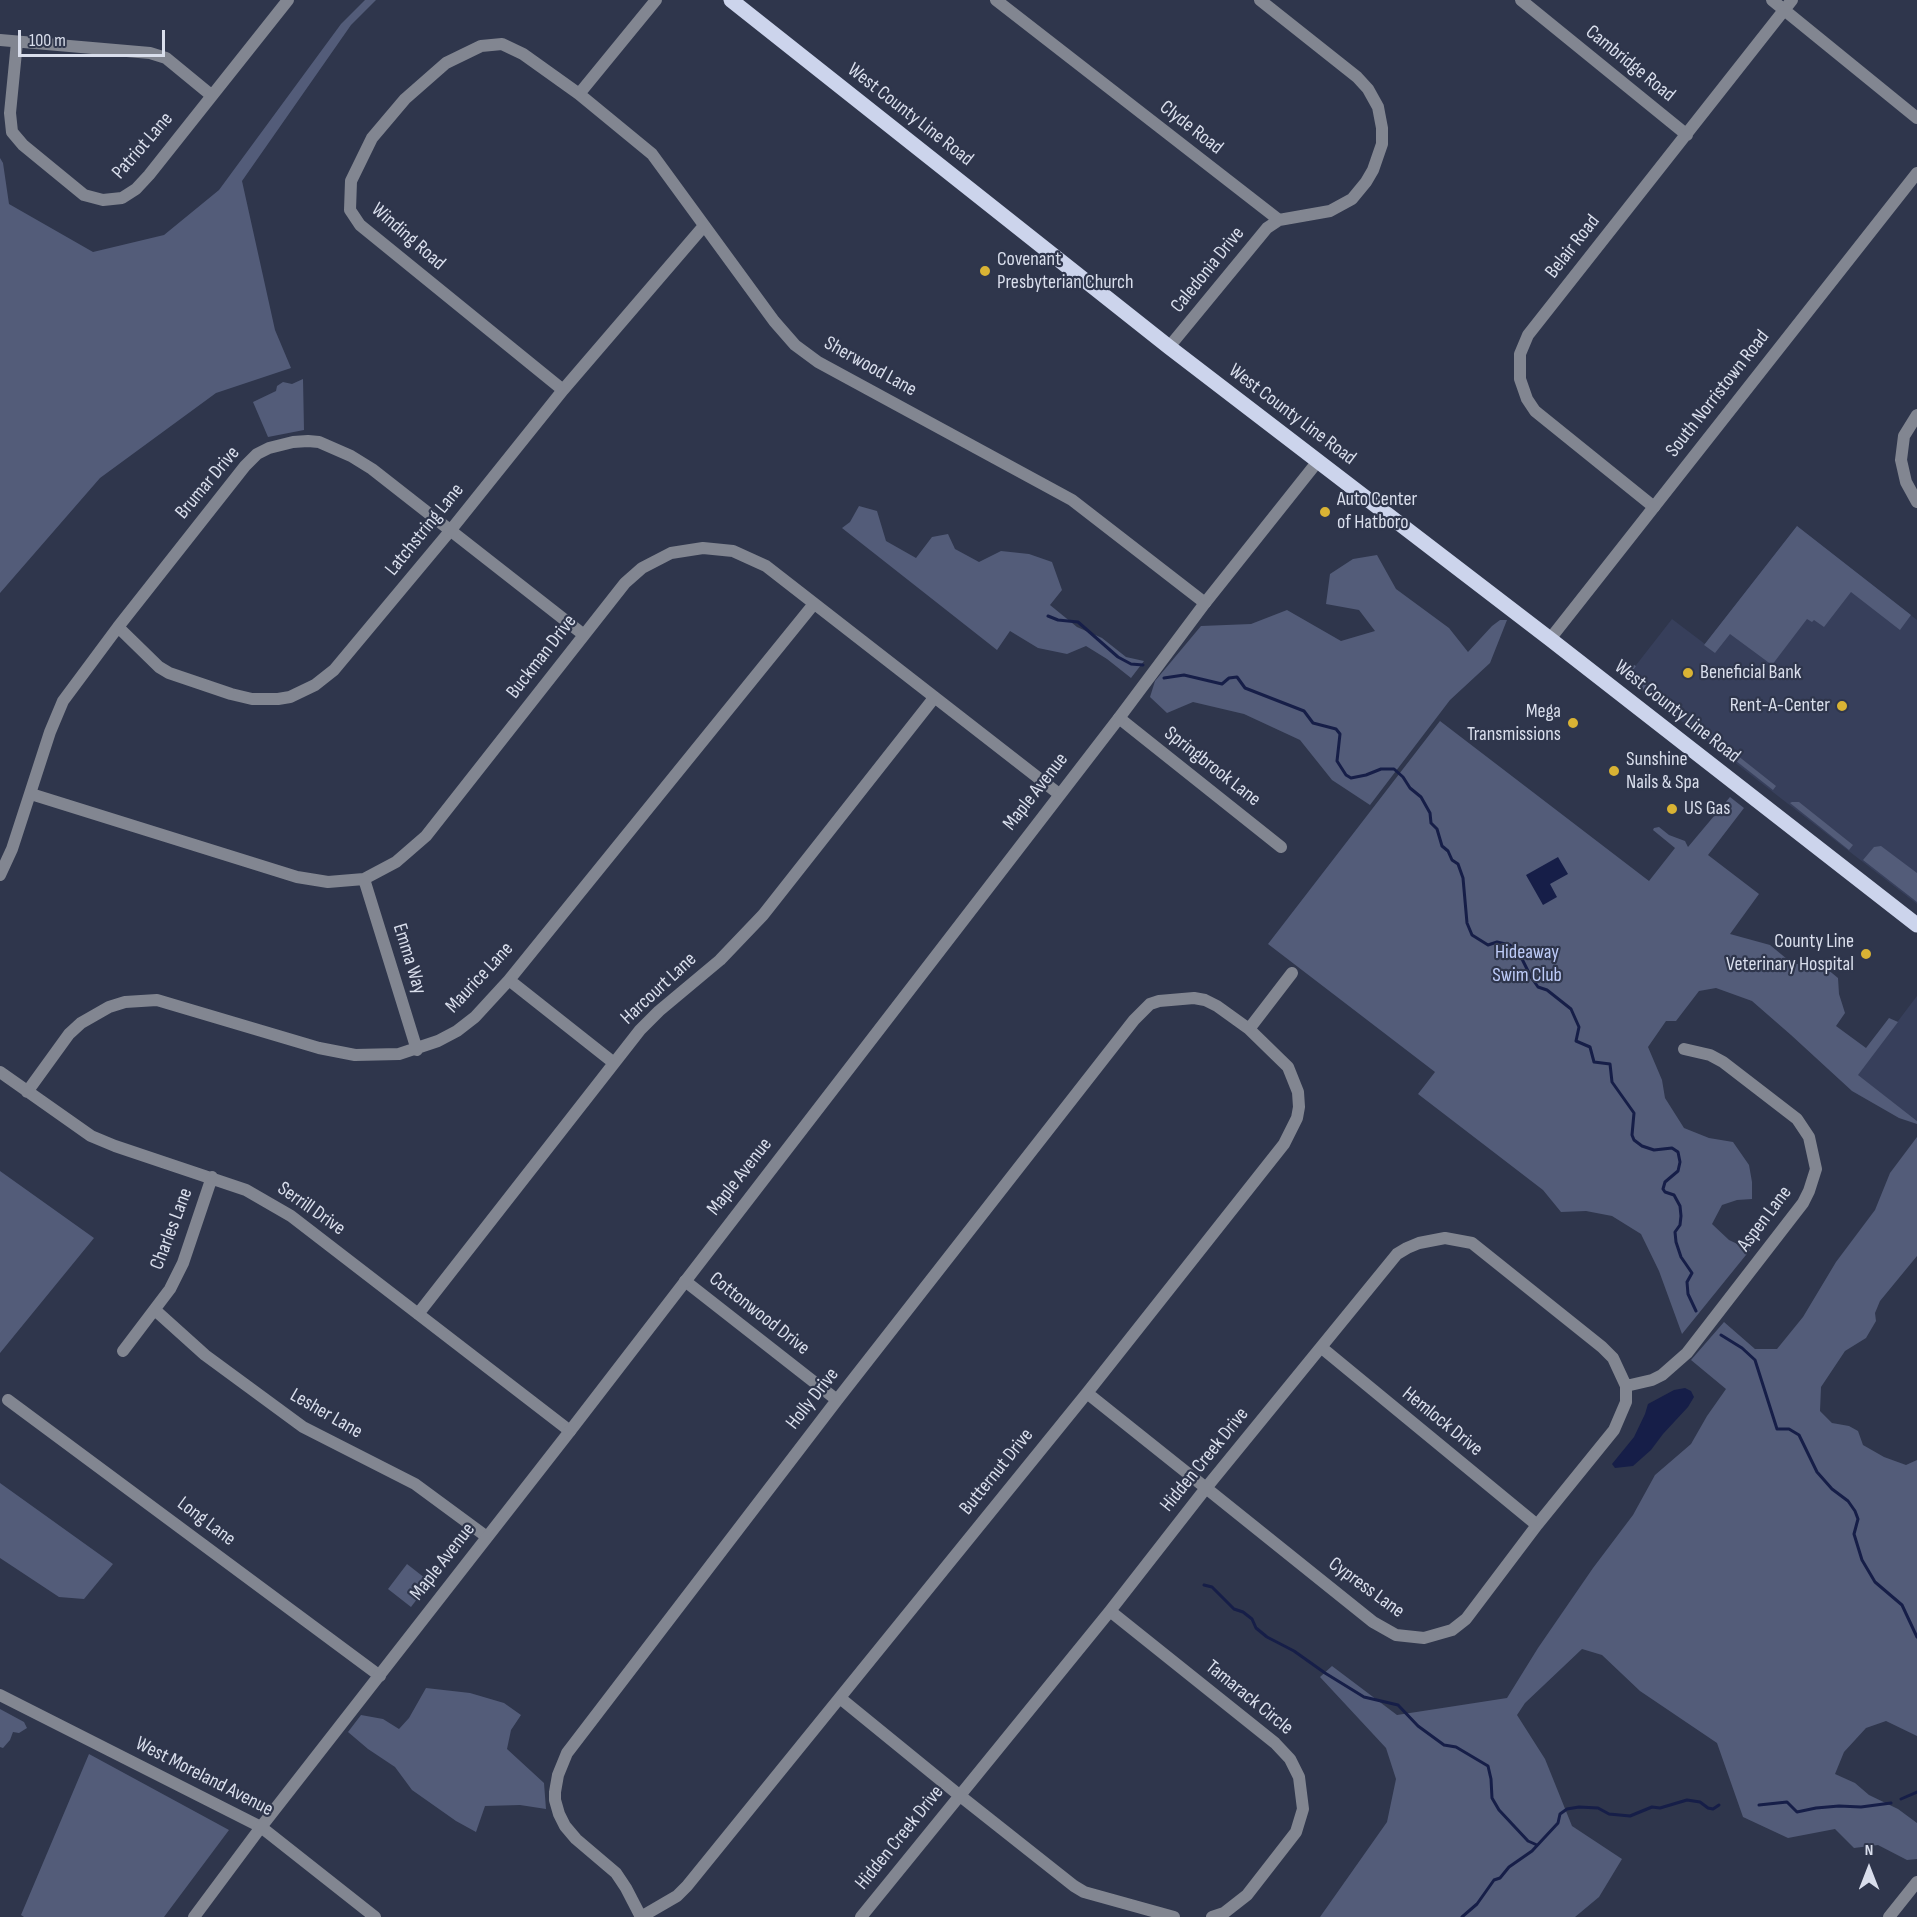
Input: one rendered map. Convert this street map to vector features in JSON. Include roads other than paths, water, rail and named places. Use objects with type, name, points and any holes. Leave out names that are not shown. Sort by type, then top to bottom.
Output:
[{"type":"main road","name":"West County Line Road","points":[[731,0],[1169,347],[1550,639],[1917,925]]},
{"type":"street","name":"Patriot Lane","points":[[17,42],[10,113],[12,132],[23,145],[84,195],[103,200],[122,198],[136,189],[288,0]]},
{"type":"street","points":[[579,94],[656,0]]},
{"type":"street","name":"Clyde Road","points":[[996,0],[1279,220]]},
{"type":"street","points":[[1260,0],[1357,77],[1373,98],[1381,117],[1382,144],[1378,158],[1358,192],[1340,207],[1321,214],[1279,220]]},
{"type":"street","name":"Cambridge Road","points":[[1521,0],[1687,135]]},
{"type":"street","points":[[1772,0],[1788,5],[1917,118]]},
{"type":"street","name":"Belair Road","points":[[1654,507],[1535,411],[1523,390],[1519,367],[1522,346],[1528,335],[1788,5]]},
{"type":"street","points":[[0,40],[150,53],[166,58],[211,95]]},
{"type":"street","name":"Winding Road","points":[[562,390],[360,225],[350,210],[350,197],[351,181],[372,138],[405,99],[446,63],[468,50],[492,44],[512,48],[579,94]]},
{"type":"street","name":"Sherwood Lane","points":[[579,94],[652,154],[774,321],[795,345],[818,362],[1072,500],[1205,603]]},
{"type":"street","name":"South Norristown Road","points":[[1550,639],[1917,173]]},
{"type":"street","name":"Caledonia Drive","points":[[1169,347],[1267,228],[1279,220]]},
{"type":"street","name":"Latchstring Lane","points":[[118,627],[159,668],[169,673],[252,699],[290,697],[306,691],[334,670],[450,531],[562,390],[703,226]]},
{"type":"street","points":[[1917,415],[1904,436],[1901,450],[1903,474],[1917,502]]},
{"type":"street","name":"Brumar Drive","points":[[0,875],[12,849],[56,715],[63,701],[118,627],[245,466],[257,454],[275,446],[293,442],[319,442],[351,456],[372,469],[584,635]]},
{"type":"street","name":"Maple Avenue","points":[[194,1917],[261,1827],[570,1431],[1119,718],[1205,603],[1318,461]]},
{"type":"street","name":"Buckman Drive","points":[[31,794],[297,877],[328,882],[364,879],[396,862],[426,836],[625,584],[642,568],[671,553],[686,549],[718,548],[734,551],[766,566],[813,605],[1059,794]]},
{"type":"street","name":"Maurice Lane","points":[[27,1092],[69,1034],[81,1023],[109,1006],[141,999],[157,1000],[335,1052],[355,1055],[399,1054],[417,1050],[438,1041],[466,1024],[509,980],[813,605]]},
{"type":"street","name":"Harcourt Lane","points":[[418,1314],[640,1030],[720,960],[763,915],[934,698]]},
{"type":"street","name":"Springbrook Lane","points":[[1119,718],[1281,847]]},
{"type":"street","name":"Emma Way","points":[[364,879],[417,1050]]},
{"type":"street","points":[[1249,1029],[1292,973]]},
{"type":"street","points":[[509,980],[614,1063]]},
{"type":"street","name":"Holly Drive","points":[[641,1917],[616,1873],[576,1839],[565,1826],[555,1800],[558,1775],[567,1753],[837,1400],[1141,1012],[1150,1004],[1159,1001],[1194,998],[1217,1006],[1249,1029]]},
{"type":"street","name":"Butternut Drive","points":[[641,1917],[677,1896],[687,1886],[1087,1393],[1284,1144],[1299,1107],[1295,1080],[1281,1058],[1249,1029]]},
{"type":"street","name":"Aspen Lane","points":[[1626,1386],[1652,1380],[1662,1375],[1687,1353],[1803,1203],[1816,1169],[1809,1137],[1797,1119],[1723,1062],[1710,1055],[1684,1049]]},
{"type":"street","name":"Serrill Drive","points":[[0,1072],[91,1136],[246,1191],[291,1215],[570,1431]]},
{"type":"street","name":"Charles Lane","points":[[123,1351],[170,1289],[183,1263],[212,1178]]},
{"type":"street","name":"Hidden Creek Drive","points":[[861,1917],[1397,1254],[1419,1243],[1445,1238],[1472,1243],[1602,1347],[1613,1359],[1626,1386]]},
{"type":"street","name":"Cottonwood Drive","points":[[684,1281],[837,1400]]},
{"type":"street","name":"Lesher Lane","points":[[155,1310],[206,1355],[303,1427],[415,1484],[487,1537]]},
{"type":"street","name":"Hemlock Drive","points":[[1322,1348],[1537,1525]]},
{"type":"street","name":"Cypress Lane","points":[[1087,1393],[1373,1622],[1396,1635],[1424,1638],[1452,1630],[1466,1619],[1537,1525],[1614,1430],[1626,1402],[1626,1386]]},
{"type":"street","name":"Long Lane","points":[[8,1400],[380,1676]]},
{"type":"street","name":"Tamarack Circle","points":[[1110,1611],[1275,1743],[1290,1759],[1299,1777],[1303,1809],[1296,1832],[1247,1895],[1224,1913],[1212,1917]]},
{"type":"street","name":"West Moreland Avenue","points":[[0,1695],[261,1827],[375,1917]]},
{"type":"street","points":[[840,1698],[1063,1878],[1084,1892],[1174,1917]]},
{"type":"street","points":[[1889,1917],[1917,1882]]},
{"type":"waterway","points":[[1048,616],[1058,620],[1078,622],[1118,657],[1131,664],[1143,665]]},
{"type":"waterway","points":[[1164,678],[1184,675],[1222,684],[1229,678],[1237,677],[1245,688],[1304,711],[1313,723],[1336,729],[1340,734],[1337,761],[1346,775],[1351,778],[1381,769],[1394,769],[1421,797],[1430,813],[1431,823],[1437,829],[1442,846],[1448,851],[1452,860],[1458,864],[1463,878],[1467,923],[1472,935],[1488,945],[1497,942],[1510,945],[1519,953],[1538,987],[1547,990],[1571,1009],[1579,1027],[1576,1041],[1590,1047],[1594,1062],[1610,1064],[1612,1082],[1634,1113],[1632,1135],[1634,1140],[1654,1150],[1672,1148],[1678,1152],[1680,1162],[1678,1171],[1665,1182],[1663,1189],[1674,1195],[1680,1206],[1681,1216],[1680,1225],[1675,1232],[1676,1242],[1681,1257],[1692,1273],[1687,1282],[1688,1294],[1696,1311]]},
{"type":"waterway","points":[[1721,1335],[1742,1348],[1755,1360],[1777,1429],[1789,1429],[1799,1435],[1817,1472],[1832,1489],[1848,1501],[1855,1511],[1858,1519],[1854,1534],[1862,1560],[1875,1582],[1902,1605],[1917,1637]]},
{"type":"waterway","points":[[1204,1585],[1212,1587],[1234,1609],[1252,1619],[1256,1628],[1267,1637],[1294,1651],[1364,1697],[1398,1705],[1418,1726],[1444,1745],[1456,1747],[1488,1766],[1492,1798],[1499,1810],[1528,1841],[1537,1845]]},
{"type":"waterway","points":[[1901,1799],[1917,1792]]},
{"type":"waterway","points":[[1462,1917],[1477,1904],[1494,1880],[1500,1878],[1509,1867],[1532,1851],[1558,1823],[1560,1814],[1567,1809],[1598,1808],[1609,1814],[1630,1816],[1652,1807],[1660,1808],[1687,1800],[1700,1802],[1713,1809],[1719,1805]]},
{"type":"waterway","points":[[1759,1805],[1787,1802],[1797,1812],[1816,1808],[1861,1807],[1891,1803]]},
{"type":"place","name":"Covenant Presbyterian Church","points":[[985,271]]},
{"type":"place","name":"Auto Center of Hatboro","points":[[1325,512]]},
{"type":"place","name":"Beneficial Bank","points":[[1688,673]]},
{"type":"place","name":"Rent-A-Center","points":[[1842,706]]},
{"type":"place","name":"Mega Transmissions","points":[[1573,723]]},
{"type":"place","name":"Sunshine Nails & Spa","points":[[1614,771]]},
{"type":"place","name":"US Gas","points":[[1672,809]]},
{"type":"place","name":"County Line Veterinary Hospital","points":[[1866,954]]},
{"type":"park label","name":"Hideaway Swim Club","points":[[1527,964]]}]
